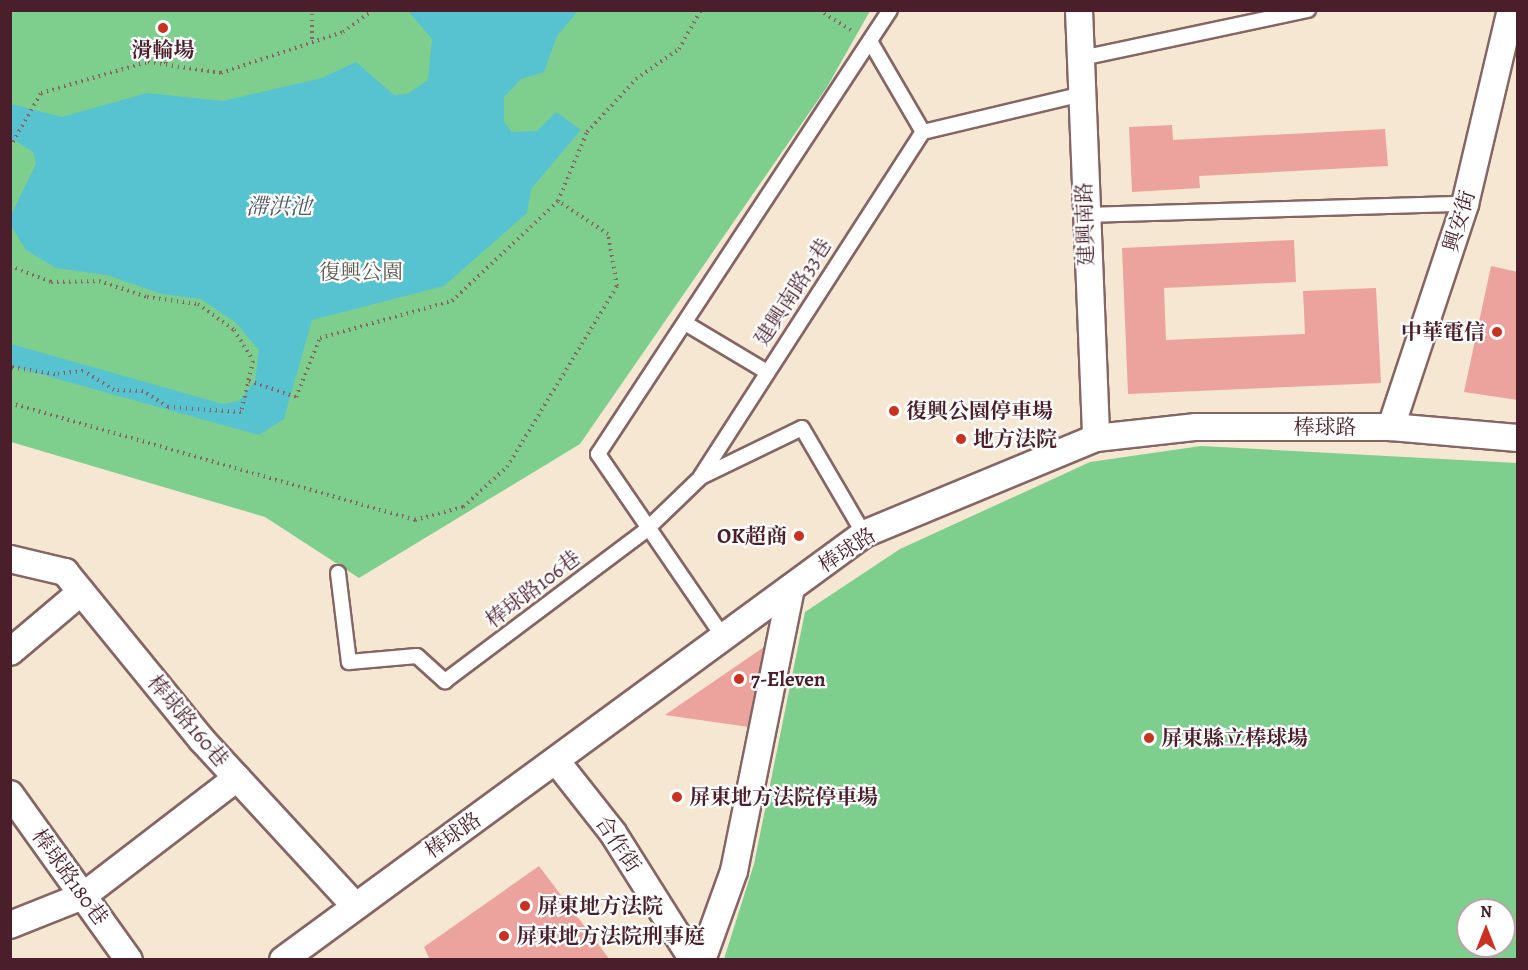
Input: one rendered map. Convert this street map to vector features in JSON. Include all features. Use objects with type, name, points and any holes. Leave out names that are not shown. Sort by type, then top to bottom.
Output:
[{"type":"street","name":"建興南路","points":[[1079,10],[1082,58],[1084,215],[1096,438]]},
{"type":"street","name":"興安街","points":[[1391,427],[1509,66],[1511,10]]},
{"type":"street","name":"棒球路","points":[[283,960],[557,762],[864,534],[1096,438],[1196,427],[1391,427],[1518,438]]},
{"type":"street","name":"棒球路160巷","points":[[10,559],[65,572],[237,778],[355,906]]},
{"type":"street","points":[[702,960],[734,871],[791,588]]},
{"type":"street","points":[[10,652],[81,592]]},
{"type":"street","name":"合作街","points":[[557,762],[613,832],[693,960]]},
{"type":"street","points":[[10,924],[83,896],[237,778]]},
{"type":"street","name":"棒球路180巷","points":[[10,794],[129,960]]},
{"type":"lane","points":[[724,638],[646,530],[598,454],[890,10]]},
{"type":"lane","points":[[1082,58],[1308,10]]},
{"type":"lane","points":[[870,41],[923,132],[1082,94]]},
{"type":"lane","name":"建興南路33巷","points":[[700,477],[923,132]]},
{"type":"lane","points":[[1084,215],[1465,204]]},
{"type":"lane","points":[[685,323],[767,372]]},
{"type":"lane","points":[[700,477],[802,428],[864,534]]},
{"type":"lane","name":"棒球路106巷","points":[[338,573],[349,662],[417,656],[445,681],[646,530],[700,477]]},
{"type":"path","points":[[312,10],[312,39]]},
{"type":"path","points":[[10,147],[41,93],[148,62],[221,73],[312,39],[343,32],[374,10]]},
{"type":"path","points":[[249,381],[296,397],[320,338],[452,301],[558,201],[587,132],[636,79],[679,49],[701,10]]},
{"type":"path","points":[[819,10],[870,41]]},
{"type":"path","points":[[163,44],[166,64]]},
{"type":"path","points":[[10,403],[415,520],[463,507],[507,467],[617,286],[608,234],[558,201]]},
{"type":"path","points":[[10,266],[51,282],[99,281],[147,297],[198,304],[234,330],[253,361],[241,412],[168,407],[143,391],[114,390],[83,371],[55,374],[10,368]]},
{"type":"green space","name":"復興公園","points":[[10,11],[870,11],[827,87],[580,444],[359,578],[265,517],[11,442]]},
{"type":"green space","name":"屏東縣立棒球場","points":[[1201,446],[1517,463],[1517,959],[724,959],[754,864],[805,612],[900,549],[1090,462]]},
{"type":"water","name":"滯洪池","points":[[408,11],[578,11],[557,36],[544,72],[521,79],[504,97],[504,122],[512,132],[537,131],[556,112],[581,130],[531,189],[527,213],[444,286],[312,320],[284,419],[259,435],[11,366],[11,344],[223,404],[239,401],[255,381],[259,350],[235,322],[201,299],[162,294],[107,275],[56,268],[26,250],[11,226],[11,215],[36,164],[33,152],[11,138],[11,104],[62,117],[147,93],[223,101],[322,78],[356,62],[394,95],[407,94],[428,80],[432,39]]},
{"type":"building","points":[[1172,125],[1173,140],[1385,129],[1388,166],[1199,176],[1200,188],[1132,192],[1129,127]]},
{"type":"building","points":[[1294,240],[1296,282],[1164,288],[1166,340],[1305,334],[1303,291],[1376,288],[1381,383],[1128,394],[1122,248]]},
{"type":"building","name":"中華電信","points":[[1491,266],[1518,272],[1518,400],[1464,392]]},
{"type":"building","name":"7-Eleven","points":[[770,643],[749,727],[665,715]]},
{"type":"building","name":"屏東地方法院","points":[[539,866],[610,960],[430,960],[424,947]]},
{"type":"place","name":"滑輪場","points":[[163,28]]},
{"type":"place","name":"中華電信","points":[[1497,332]]},
{"type":"place","name":"復興公園停車場","points":[[894,411]]},
{"type":"place","name":"地方法院","points":[[961,439]]},
{"type":"place","name":"OK超商","points":[[799,536]]},
{"type":"place","name":"7-Eleven","points":[[739,679]]},
{"type":"place","name":"屏東縣立棒球場","points":[[1149,738]]},
{"type":"place","name":"屏東地方法院停車場","points":[[677,797]]},
{"type":"place","name":"屏東地方法院","points":[[525,906]]},
{"type":"place","name":"屏東地方法院刑事庭","points":[[504,936]]}]
